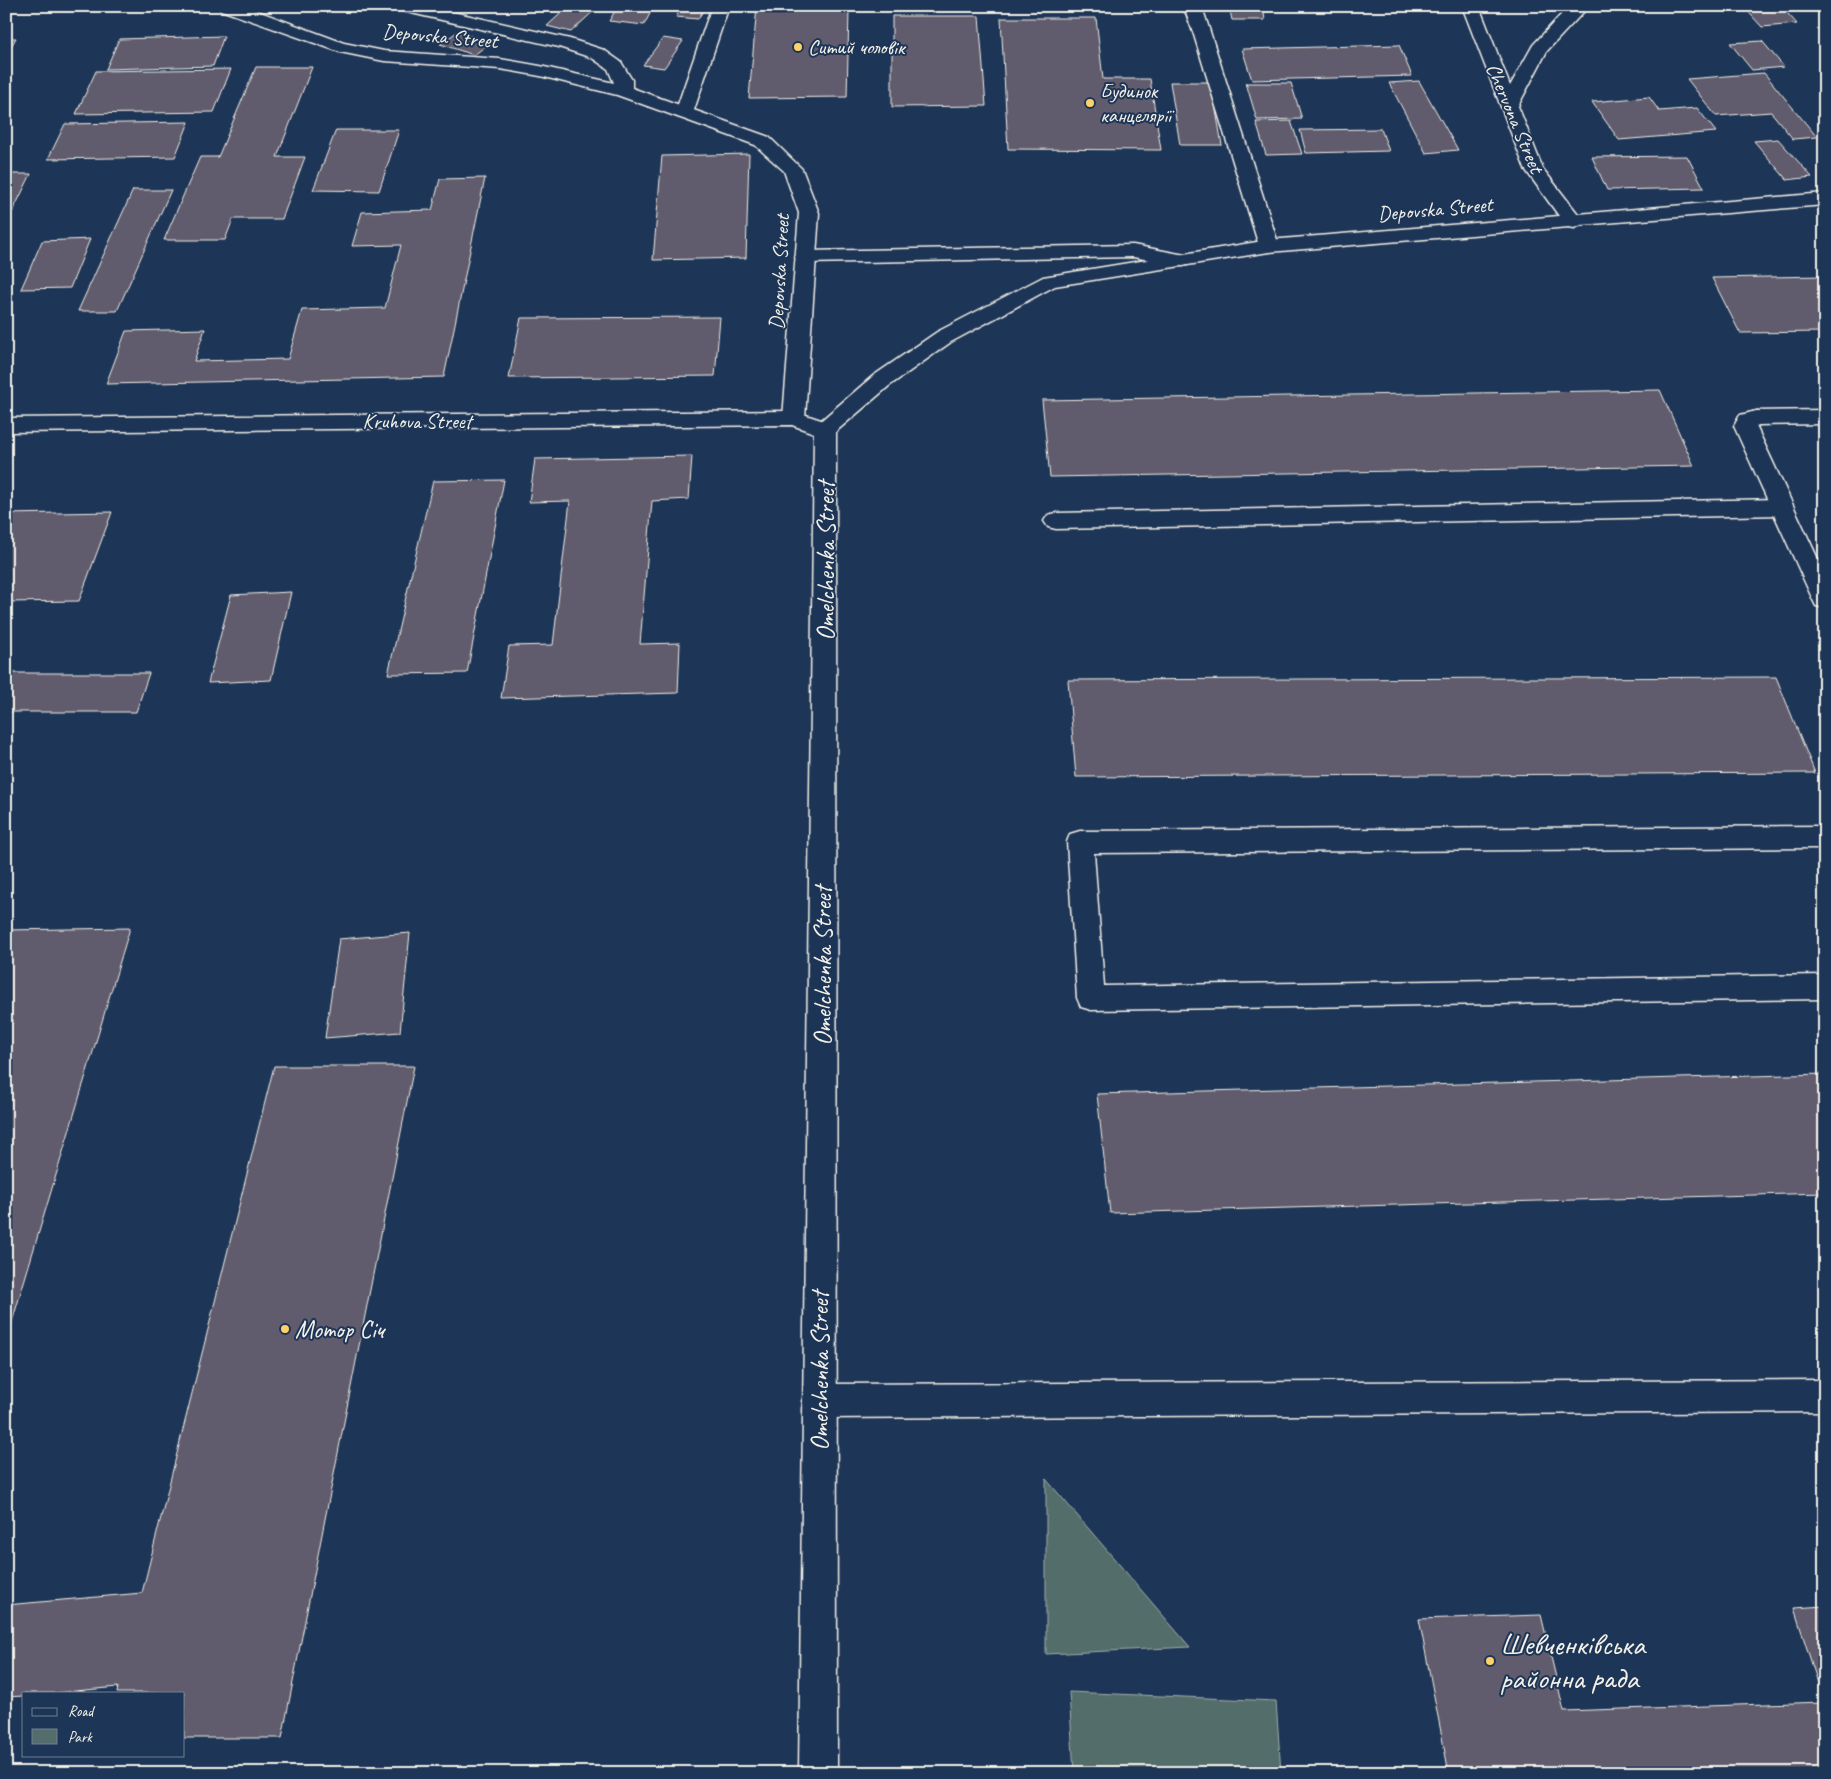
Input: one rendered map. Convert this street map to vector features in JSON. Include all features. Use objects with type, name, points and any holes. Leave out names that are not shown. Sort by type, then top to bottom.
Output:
[{"type":"street","name":"Depovska Street","points":[[227,6],[340,48],[384,56],[508,65],[624,91],[762,141],[793,169],[809,213],[794,418]]},
{"type":"street","name":"Depovska Street","points":[[404,6],[564,43],[598,54],[615,66],[623,80],[624,91]]},
{"type":"street","points":[[684,113],[721,6]]},
{"type":"street","points":[[1187,6],[1194,10],[1203,35],[1269,246]]},
{"type":"street","name":"Chervona Street","points":[[1470,6],[1534,169],[1574,222]]},
{"type":"street","points":[[1509,106],[1539,49],[1581,6]]},
{"type":"street","name":"Depovska Street","points":[[825,429],[881,381],[944,336],[1050,281],[1269,246],[1574,222],[1825,199]]},
{"type":"street","points":[[805,257],[1133,251],[1183,260]]},
{"type":"street","points":[[1825,417],[1757,418],[1748,420],[1745,426],[1825,600]]},
{"type":"street","name":"Kruhova Street","points":[[6,425],[794,418],[825,429]]},
{"type":"street","name":"Omelchenka Street","points":[[818,1773],[825,429]]},
{"type":"street","points":[[1056,521],[1782,507]]},
{"type":"street","points":[[1825,837],[1080,842],[1092,998],[1825,987]]},
{"type":"street","points":[[819,1402],[1825,1396]]},
{"type":"green space","points":[[1046,1479],[1190,1647],[1046,1654]]},
{"type":"green space","points":[[1069,1692],[1276,1701],[1281,1773],[1074,1773]]},
{"type":"building","points":[[569,6],[599,6],[571,32],[547,26]]},
{"type":"building","points":[[618,6],[654,6],[644,25],[609,21]]},
{"type":"building","points":[[682,6],[706,6],[698,19],[676,17]]},
{"type":"building","points":[[757,6],[802,6],[801,10],[849,10],[847,97],[749,98]]},
{"type":"building","points":[[1229,6],[1263,6],[1265,20],[1232,20]]},
{"type":"building","points":[[1743,6],[1781,6],[1797,24],[1762,27]]},
{"type":"building","points":[[892,16],[979,16],[986,106],[892,107]]},
{"type":"building","points":[[1001,18],[1096,18],[1103,79],[1150,79],[1161,150],[1008,149]]},
{"type":"building","points":[[457,32],[491,42],[474,55],[440,44]]},
{"type":"building","points":[[224,36],[213,66],[106,69],[119,39]]},
{"type":"building","points":[[6,38],[16,38],[6,55]]},
{"type":"building","points":[[663,38],[683,41],[664,68],[643,65]]},
{"type":"building","points":[[1762,41],[1784,67],[1752,70],[1730,43]]},
{"type":"building","points":[[1399,45],[1412,76],[1252,80],[1242,49]]},
{"type":"building","points":[[256,67],[312,67],[277,157],[305,157],[282,219],[233,219],[225,240],[164,240],[200,157],[218,157]]},
{"type":"building","points":[[231,69],[214,112],[76,114],[96,71]]},
{"type":"building","points":[[1764,73],[1817,137],[1793,139],[1771,112],[1716,116],[1687,79]]},
{"type":"building","points":[[1419,81],[1458,150],[1426,153],[1389,83]]},
{"type":"building","points":[[1170,82],[1211,82],[1222,145],[1180,145]]},
{"type":"building","points":[[1246,83],[1291,83],[1302,119],[1257,120]]},
{"type":"building","points":[[1649,97],[1659,111],[1697,108],[1716,132],[1619,140],[1592,102]]},
{"type":"building","points":[[1291,121],[1302,154],[1266,155],[1256,122]]},
{"type":"building","points":[[189,122],[175,157],[48,159],[65,124]]},
{"type":"building","points":[[1381,129],[1389,151],[1306,153],[1300,130]]},
{"type":"building","points":[[336,130],[399,130],[379,191],[313,190]]},
{"type":"building","points":[[1778,139],[1812,177],[1787,180],[1754,141]]},
{"type":"building","points":[[749,154],[746,258],[653,260],[662,156]]},
{"type":"building","points":[[1687,156],[1704,188],[1607,190],[1592,157]]},
{"type":"building","points":[[6,174],[31,174],[6,225]]},
{"type":"building","points":[[485,178],[444,377],[106,384],[126,331],[205,329],[194,361],[288,359],[302,310],[385,308],[401,245],[352,246],[362,212],[432,210],[440,179]]},
{"type":"building","points":[[133,190],[171,190],[117,311],[78,311]]},
{"type":"building","points":[[90,239],[70,288],[21,289],[42,241]]},
{"type":"building","points":[[1825,276],[1825,332],[1740,333],[1712,278]]},
{"type":"building","points":[[720,317],[715,376],[509,378],[521,318]]},
{"type":"building","points":[[1660,390],[1694,466],[1050,477],[1042,400]]},
{"type":"building","points":[[692,456],[689,499],[652,501],[640,644],[680,643],[678,693],[501,698],[509,646],[553,645],[570,501],[529,502],[535,459]]},
{"type":"building","points":[[504,480],[467,673],[388,674],[433,481]]},
{"type":"building","points":[[112,512],[79,601],[6,602],[6,514]]},
{"type":"building","points":[[291,592],[271,680],[208,683],[231,595]]},
{"type":"building","points":[[6,673],[149,673],[136,712],[6,712]]},
{"type":"building","points":[[1776,677],[1815,773],[1076,777],[1068,680]]},
{"type":"building","points":[[130,928],[6,1342],[6,930]]},
{"type":"building","points":[[410,933],[400,1032],[325,1038],[339,939]]},
{"type":"building","name":"Мотор Січ","points":[[274,1066],[414,1066],[282,1738],[185,1738],[185,1692],[117,1692],[118,1687],[65,1692],[22,1692],[22,1696],[6,1697],[6,1605],[142,1593]]},
{"type":"building","points":[[1825,1074],[1825,1193],[1110,1213],[1097,1094]]},
{"type":"building","name":"Шевченківська районна рада","points":[[1825,1606],[1825,1773],[1449,1773],[1419,1619],[1541,1615],[1564,1711],[1824,1702],[1794,1608]]},
{"type":"place","name":"Ситий чоловік","points":[[798,47]]},
{"type":"place","name":"Будинок канцелярії","points":[[1090,103]]},
{"type":"place","name":"Мотор Січ","points":[[285,1329]]},
{"type":"place","name":"Шевченківська районна рада","points":[[1490,1661]]}]
